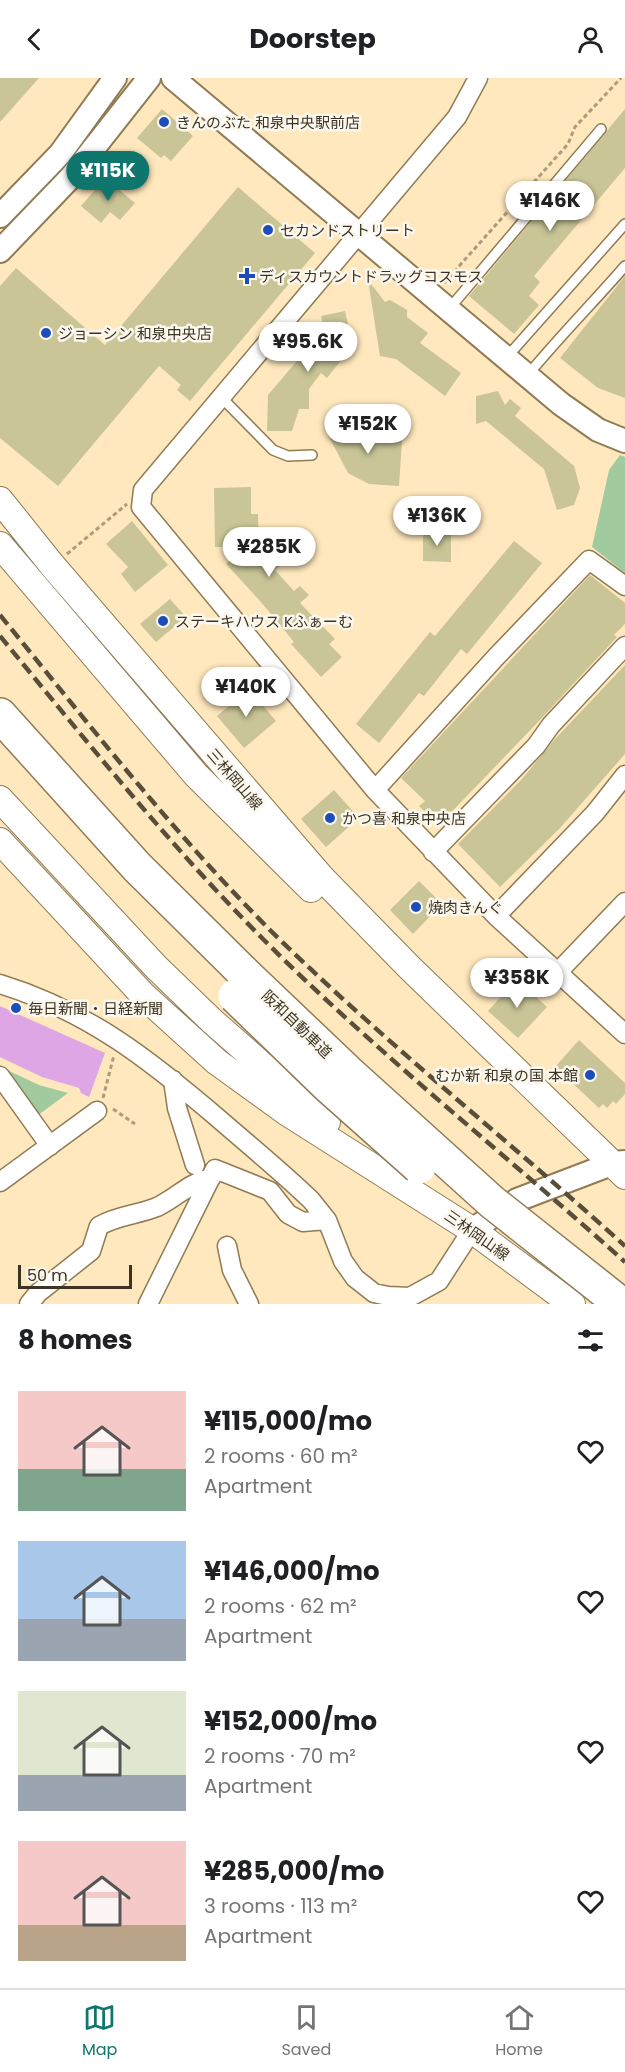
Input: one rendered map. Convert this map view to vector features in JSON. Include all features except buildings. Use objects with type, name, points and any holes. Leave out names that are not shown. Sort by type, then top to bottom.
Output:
[{"type":"highway","name":"阪和自動車道","points":[[0,715],[137,867],[328,1086],[477,1217],[585,1304]]},
{"type":"highway","name":"阪和自動車道","points":[[0,750],[121,881],[236,981],[348,1072],[484,1194],[621,1304]]},
{"type":"main road","name":"三林岡山線","points":[[0,500],[284,835],[409,967],[622,1167]]},
{"type":"main road","name":"三林岡山線","points":[[0,545],[195,775],[366,943],[409,967]]},
{"type":"main road","name":"三林岡山線","points":[[0,799],[156,967],[212,1021],[379,1169]]},
{"type":"main road","name":"三林岡山線","points":[[0,841],[144,996],[217,1062],[286,1112],[472,1230],[572,1304]]},
{"type":"street","points":[[0,216],[60,154],[115,78]]},
{"type":"street","points":[[0,251],[71,177],[149,78]]},
{"type":"street","points":[[173,78],[561,405],[598,430],[625,441]]},
{"type":"street","points":[[478,78],[457,117],[143,490],[140,501],[144,513],[375,790],[496,916],[625,1034]]},
{"type":"street","points":[[375,790],[496,657],[590,560],[625,586]]},
{"type":"street","points":[[433,852],[536,746],[551,724],[625,646]]},
{"type":"street","points":[[496,916],[595,813],[625,776]]},
{"type":"street","points":[[558,972],[625,902]]},
{"type":"street","points":[[0,984],[48,1001],[89,1020],[174,1080],[291,1180],[311,1200],[327,1220],[343,1261],[370,1298],[411,1300],[439,1281],[472,1230],[517,1200],[622,1167]]},
{"type":"street","points":[[0,1077],[50,1146]]},
{"type":"street","points":[[174,1080],[177,1108],[195,1165]]},
{"type":"street","points":[[0,1182],[97,1111]]},
{"type":"street","points":[[148,1304],[215,1169],[270,1191],[288,1214],[303,1222],[317,1223],[327,1220]]},
{"type":"street","points":[[28,1304],[38,1293],[91,1251],[99,1226],[115,1217],[134,1215],[159,1206],[199,1180],[211,1178]]},
{"type":"street","points":[[227,1246],[232,1270],[249,1304]]},
{"type":"lane","points":[[449,309],[601,129]]},
{"type":"lane","points":[[506,358],[625,224]]},
{"type":"lane","points":[[527,376],[580,313],[596,300],[625,266]]},
{"type":"lane","points":[[221,397],[273,450],[288,456],[312,455]]},
{"type":"path","points":[[441,287],[568,144],[574,127],[621,78]]},
{"type":"path","points":[[65,556],[124,505],[140,501]]},
{"type":"path","points":[[120,1040],[107,1072],[103,1098],[105,1104],[135,1124]]},
{"type":"green space","points":[[620,455],[625,457],[625,573],[592,547],[609,470]]},
{"type":"green space","points":[[1,1067],[39,1085],[68,1093],[37,1116]]},
{"type":"shaded area","points":[[0,1006],[105,1053],[89,1097],[81,1093],[79,1088],[42,1077],[0,1057]]},
{"type":"railway","points":[[0,615],[166,817],[272,932],[358,1013],[625,1246]]},
{"type":"railway","points":[[0,636],[161,829],[264,940],[397,1064],[625,1262]]},
{"type":"place","name":"きんのぶた 和泉中央駅前店","points":[[164,122]]},
{"type":"place","name":"セカンドストリート","points":[[268,230]]},
{"type":"place","name":"ディスカウントドラッグコスモス","points":[[247,276]]},
{"type":"place","name":"ジョーシン 和泉中央店","points":[[46,333]]},
{"type":"place","name":"ステーキハウス Kふぁーむ","points":[[163,621]]},
{"type":"place","name":"かつ喜 和泉中央店","points":[[330,818]]},
{"type":"place","name":"焼肉きんぐ","points":[[416,907]]},
{"type":"place","name":"毎日新聞・日経新聞","points":[[16,1008]]},
{"type":"place","name":"むか新 和泉の国 本館","points":[[590,1075]]}]
